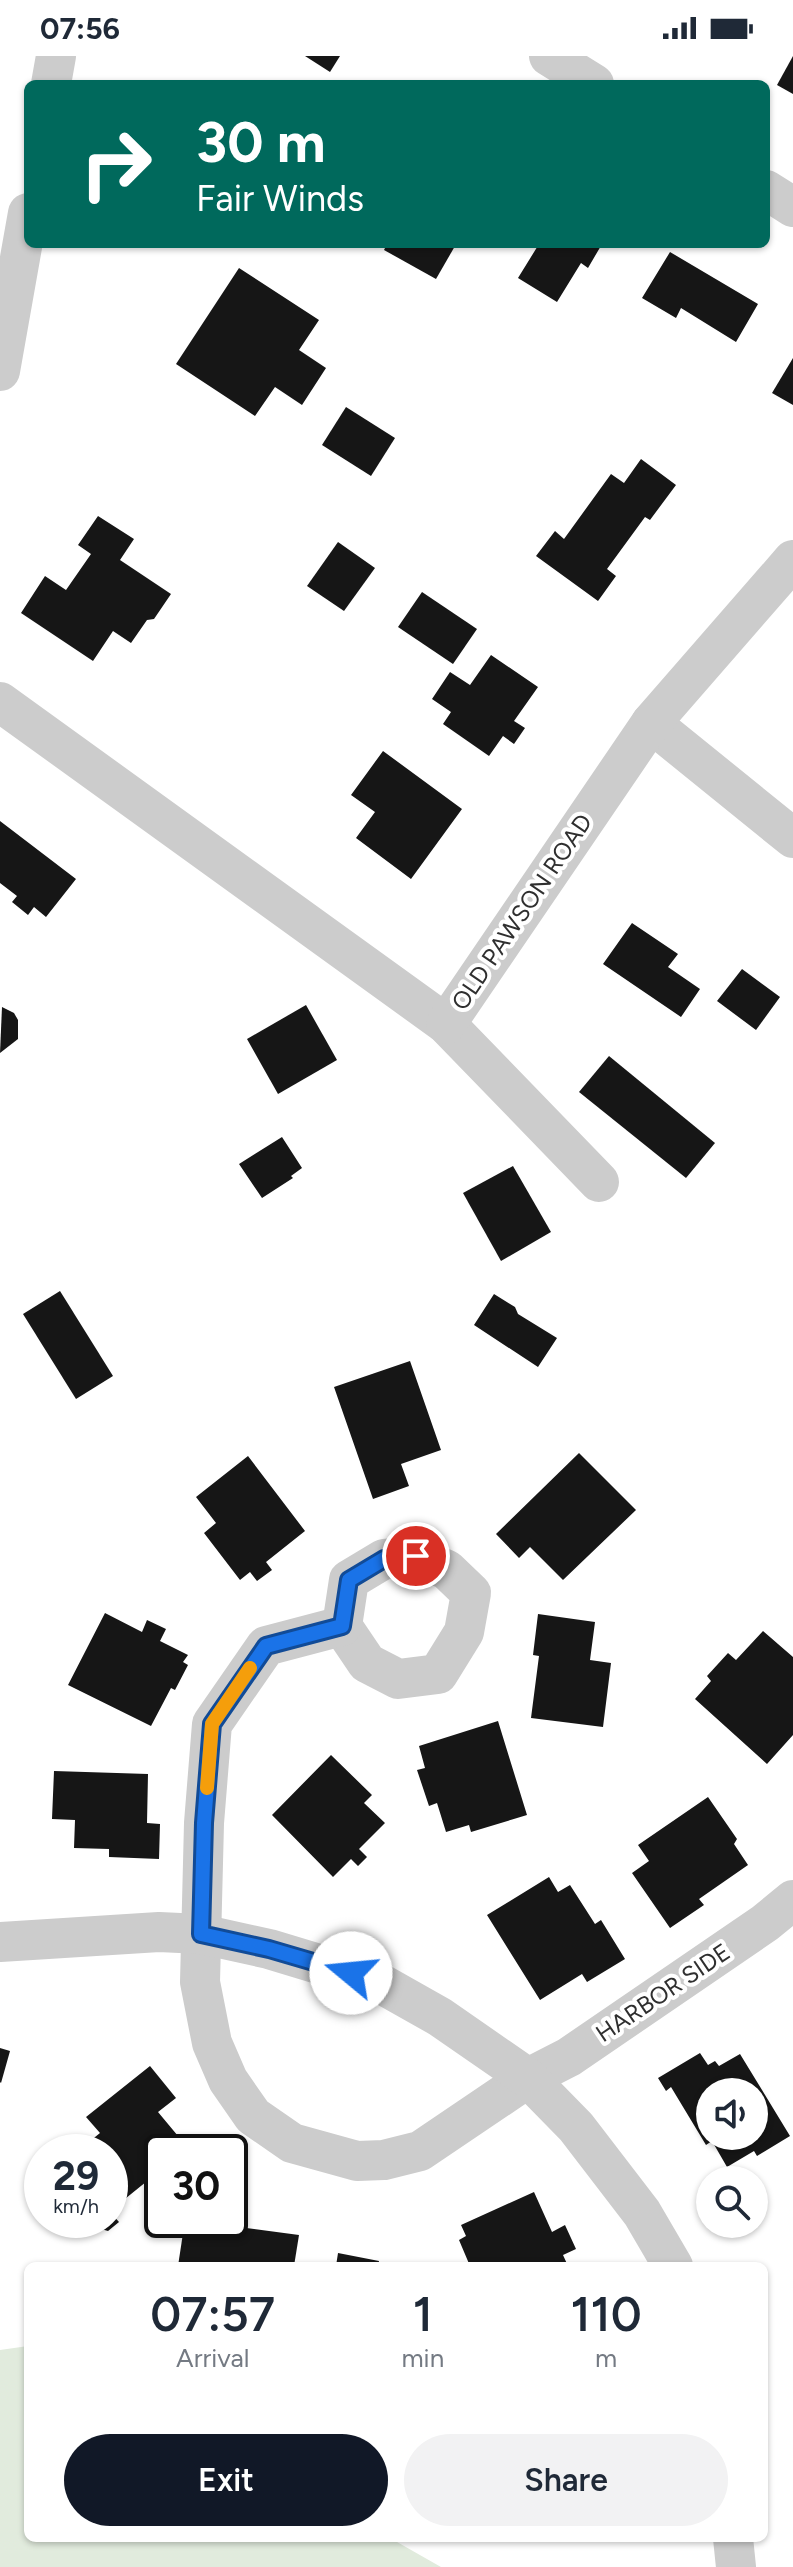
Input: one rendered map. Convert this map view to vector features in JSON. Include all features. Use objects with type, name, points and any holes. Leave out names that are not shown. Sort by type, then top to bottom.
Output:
[{"type":"street","points":[[52,80],[56,56]]},
{"type":"street","points":[[549,56],[588,80]]},
{"type":"street","points":[[770,193],[793,207]]},
{"type":"street","points":[[0,371],[24,236]]},
{"type":"street","name":"OLD PAWSON ROAD","points":[[0,702],[446,1024],[651,723],[793,560]]},
{"type":"street","points":[[651,723],[793,838]]},
{"type":"street","points":[[446,1024],[599,1182]]},
{"type":"street","name":"HARBOR SIDE","points":[[342,1626],[266,1646],[212,1724],[204,1823],[200,1982],[212,2043],[228,2080],[253,2116],[292,2143],[357,2161],[384,2160],[420,2151],[528,2078],[569,2057],[765,1923],[793,1900]]},
{"type":"street","points":[[0,1942],[159,1932],[201,1934],[269,1949],[378,1982],[440,2017],[528,2078],[576,2127],[642,2213],[671,2262]]},
{"type":"street","points":[[733,2542],[736,2567]]},
{"type":"green space","points":[[24,2347],[24,2542],[397,2542],[441,2567],[0,2567],[0,2350]]},
{"type":"building","points":[[305,56],[340,56],[330,72]]},
{"type":"building","points":[[793,56],[793,94],[777,85]]},
{"type":"building","points":[[385,248],[454,248],[436,279]]},
{"type":"building","points":[[537,248],[600,248],[588,268],[581,263],[557,302],[518,278]]},
{"type":"building","points":[[670,252],[758,304],[736,342],[681,308],[676,318],[642,298]]},
{"type":"building","points":[[239,268],[319,320],[299,350],[326,368],[302,405],[275,387],[255,416],[176,364]]},
{"type":"building","points":[[793,358],[793,405],[772,393]]},
{"type":"building","points":[[346,407],[395,438],[371,476],[322,445]]},
{"type":"building","points":[[641,459],[676,485],[650,520],[645,517],[607,569],[616,576],[598,601],[536,556],[555,531],[564,539],[611,474],[624,483]]},
{"type":"building","points":[[98,516],[134,539],[120,560],[171,594],[154,619],[147,620],[131,643],[113,631],[93,661],[21,613],[45,576],[66,590],[91,554],[78,545]]},
{"type":"building","points":[[338,542],[375,568],[344,611],[307,586]]},
{"type":"building","points":[[422,592],[477,629],[453,664],[398,627]]},
{"type":"building","points":[[491,655],[538,687],[514,721],[525,728],[514,744],[503,736],[489,756],[443,724],[451,712],[432,699],[450,672],[470,685]]},
{"type":"building","points":[[383,751],[462,809],[411,879],[356,838],[375,812],[351,795]]},
{"type":"building","points":[[0,821],[76,879],[46,917],[34,907],[28,915],[12,902],[17,896],[0,883]]},
{"type":"building","points":[[632,923],[678,954],[668,967],[700,989],[681,1017],[603,964]]},
{"type":"building","points":[[742,969],[780,997],[756,1030],[717,1001]]},
{"type":"building","points":[[306,1005],[337,1060],[278,1094],[247,1039]]},
{"type":"building","points":[[2,1007],[14,1013],[18,1020],[18,1039],[0,1053]]},
{"type":"building","points":[[609,1056],[715,1143],[686,1178],[579,1092]]},
{"type":"building","points":[[282,1137],[302,1168],[291,1176],[293,1178],[262,1198],[239,1164]]},
{"type":"building","points":[[513,1166],[551,1232],[501,1261],[463,1193]]},
{"type":"building","points":[[60,1291],[113,1376],[76,1399],[23,1314]]},
{"type":"building","points":[[494,1294],[515,1307],[518,1314],[557,1338],[538,1367],[474,1325]]},
{"type":"building","points":[[410,1361],[441,1450],[401,1464],[409,1486],[373,1499],[334,1387]]},
{"type":"building","points":[[579,1453],[636,1510],[563,1580],[530,1547],[519,1558],[496,1534]]},
{"type":"building","points":[[248,1456],[305,1531],[266,1562],[272,1570],[257,1581],[250,1572],[240,1580],[204,1533],[216,1523],[196,1497]]},
{"type":"building","points":[[105,1613],[142,1632],[147,1620],[166,1629],[160,1641],[188,1655],[183,1662],[188,1665],[175,1690],[171,1688],[151,1726],[68,1685]]},
{"type":"building","points":[[538,1614],[595,1622],[590,1660],[611,1663],[603,1727],[531,1718],[539,1656],[533,1655]]},
{"type":"building","points":[[763,1631],[793,1657],[793,1735],[767,1764],[695,1699],[711,1681],[707,1676],[728,1653],[736,1660]]},
{"type":"building","points":[[498,1721],[527,1815],[471,1832],[469,1825],[446,1832],[437,1803],[429,1806],[417,1770],[425,1768],[419,1746]]},
{"type":"building","points":[[331,1755],[372,1795],[364,1803],[385,1823],[359,1849],[367,1857],[358,1866],[351,1859],[333,1877],[272,1815]]},
{"type":"building","points":[[54,1771],[148,1774],[147,1823],[160,1824],[159,1859],[109,1857],[109,1849],[74,1848],[75,1820],[52,1819]]},
{"type":"building","points":[[708,1797],[737,1839],[734,1844],[748,1865],[699,1899],[704,1905],[670,1928],[632,1873],[649,1861],[638,1845]]},
{"type":"building","points":[[549,1877],[558,1892],[570,1885],[595,1924],[601,1920],[625,1959],[587,1982],[582,1974],[540,2000],[487,1915]]},
{"type":"building","points":[[0,2048],[10,2051],[1,2083],[0,2082]]},
{"type":"building","points":[[700,2053],[708,2065],[715,2061],[719,2066],[740,2054],[755,2078],[696,2078],[696,2128],[671,2087],[666,2091],[658,2078]]},
{"type":"building","points":[[150,2066],[176,2098],[158,2112],[176,2134],[144,2134],[144,2184],[128,2196],[128,2134],[99,2134],[86,2117]]},
{"type":"building","points":[[768,2100],[790,2136],[768,2149]]},
{"type":"building","points":[[717,2150],[767,2150],[757,2156],[754,2151],[726,2166]]},
{"type":"building","points":[[534,2192],[552,2232],[565,2225],[576,2249],[563,2255],[566,2262],[468,2262],[459,2240],[466,2236],[461,2225]]},
{"type":"building","points":[[248,2228],[299,2235],[295,2262],[179,2262],[182,2238],[248,2238]]},
{"type":"building","points":[[338,2253],[379,2261],[379,2262],[337,2262]]},
{"type":"slow traffic","points":[[207,1788],[212,1724],[250,1668]]},
{"type":"route","points":[[351,1973],[269,1949],[201,1934],[204,1823],[212,1724],[266,1646],[342,1626],[349,1580],[384,1559],[416,1556]]}]
